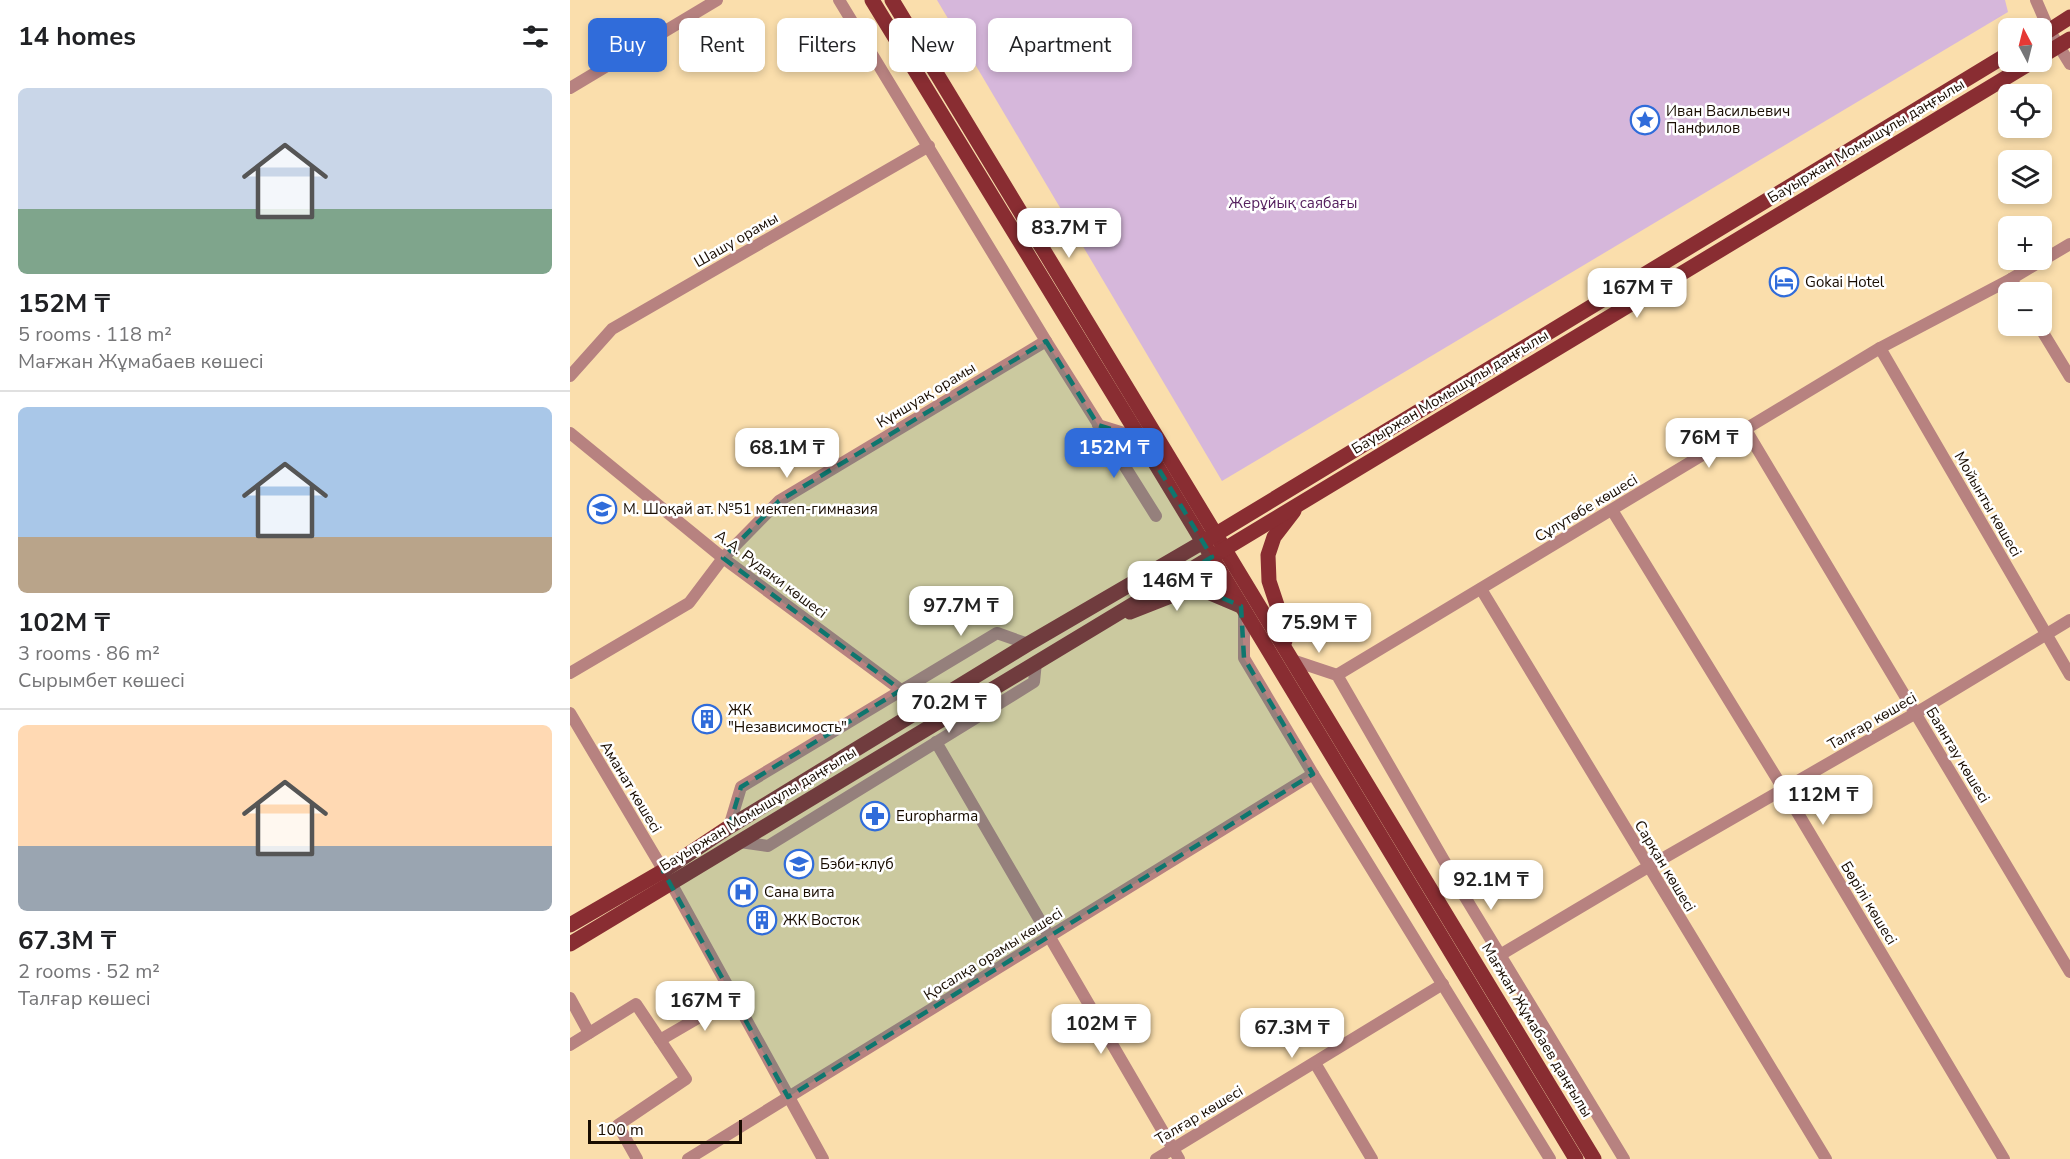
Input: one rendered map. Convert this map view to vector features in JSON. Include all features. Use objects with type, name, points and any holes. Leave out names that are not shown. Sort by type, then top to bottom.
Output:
[{"type":"main road","points":[[872,0],[1140,438],[1209,538]]},
{"type":"main road","points":[[892,0],[1218,553],[1243,608],[1576,1159]]},
{"type":"main road","points":[[2052,28],[2070,17]]},
{"type":"main road","name":"Бауыржан Момышұлы даңғылы","points":[[576,940],[667,877],[729,827],[1028,644],[1209,538],[1998,60]]},
{"type":"main road","name":"Бауыржан Момышұлы даңғылы","points":[[573,921],[740,842],[2015,72]]},
{"type":"main road","points":[[1289,655],[1280,614],[1269,581],[1268,555],[1274,537],[1300,503]]},
{"type":"main road","name":"Мағжан Жұмабаев даңғылы","points":[[1218,553],[1289,655],[1594,1159]]},
{"type":"main road","points":[[1113,616],[1140,610],[1191,588],[1201,589],[1243,608]]},
{"type":"street","points":[[570,88],[717,0]]},
{"type":"street","points":[[839,0],[1046,341],[1156,516]]},
{"type":"street","points":[[2036,0],[2041,18]]},
{"type":"street","points":[[2064,42],[2070,64]]},
{"type":"street","name":"Шашу орамы","points":[[570,376],[612,329],[929,146]]},
{"type":"street","name":"Сұлутөбе көшесі","points":[[1336,675],[1880,348],[2011,279],[2070,244]]},
{"type":"street","points":[[2045,336],[2070,377]]},
{"type":"street","name":"Күншуақ орамы","points":[[570,673],[689,603],[723,558],[779,501],[1046,341]]},
{"type":"street","name":"Мойынты көшесі","points":[[1880,348],[2070,675]]},
{"type":"street","points":[[1098,425],[1140,438]]},
{"type":"street","name":"Баянтау көшесі","points":[[1746,430],[2070,972]]},
{"type":"street","name":"А.А. Рудаки көшесі","points":[[570,433],[723,558],[901,690]]},
{"type":"street","name":"Бөрілі көшесі","points":[[1612,510],[1784,790],[2004,1159]]},
{"type":"street","name":"Сарқан көшесі","points":[[1481,589],[1826,1159]]},
{"type":"street","points":[[1243,608],[1244,658],[1550,1159]]},
{"type":"street","name":"Талғар көшесі","points":[[1500,955],[1916,713],[2070,620]]},
{"type":"street","points":[[729,827],[741,787],[997,633],[1028,644]]},
{"type":"street","points":[[1289,655],[1336,675],[1623,1159]]},
{"type":"street","points":[[740,842],[768,846],[1034,682],[1036,662]]},
{"type":"street","name":"Аманат көшесі","points":[[570,713],[667,877],[823,1159]]},
{"type":"street","points":[[936,742],[1176,1154]]},
{"type":"street","name":"Қосалқа орамы көшесі","points":[[688,1159],[1313,774]]},
{"type":"street","points":[[570,954],[576,940]]},
{"type":"street","name":"Талғар көшесі","points":[[1156,1159],[1176,1154],[1315,1063],[1443,984]]},
{"type":"street","points":[[660,1040],[734,997]]},
{"type":"street","points":[[570,998],[590,1033]]},
{"type":"street","points":[[570,1045],[636,1004],[686,1079],[618,1125],[637,1159]]},
{"type":"street","points":[[1315,1063],[1372,1159]]},
{"type":"highlighted area","points":[[1046,341],[1098,425],[1140,438],[1212,557],[1163,586],[1201,589],[1241,606],[1244,658],[1313,774],[788,1097],[663,871],[729,827],[741,787],[901,690],[723,558],[779,501]]},
{"type":"green space","name":"Жерұйық саябағы","points":[[937,0],[2005,0],[2008,12],[1222,481],[976,66],[976,18],[948,18]]},
{"type":"place","name":"Иван Васильевич Панфилов","points":[[1645,120]]},
{"type":"place","name":"Gokai Hotel","points":[[1784,282]]},
{"type":"place","name":"М. Шоқай ат. №51 мектеп-гимназия","points":[[602,509]]},
{"type":"place","name":"ЖК \"Независимость\"","points":[[707,719]]},
{"type":"place","name":"Europharma","points":[[875,816]]},
{"type":"place","name":"Бэби-клуб","points":[[799,864]]},
{"type":"place","name":"Сана вита","points":[[743,892]]},
{"type":"place","name":"ЖК Восток","points":[[762,920]]}]
